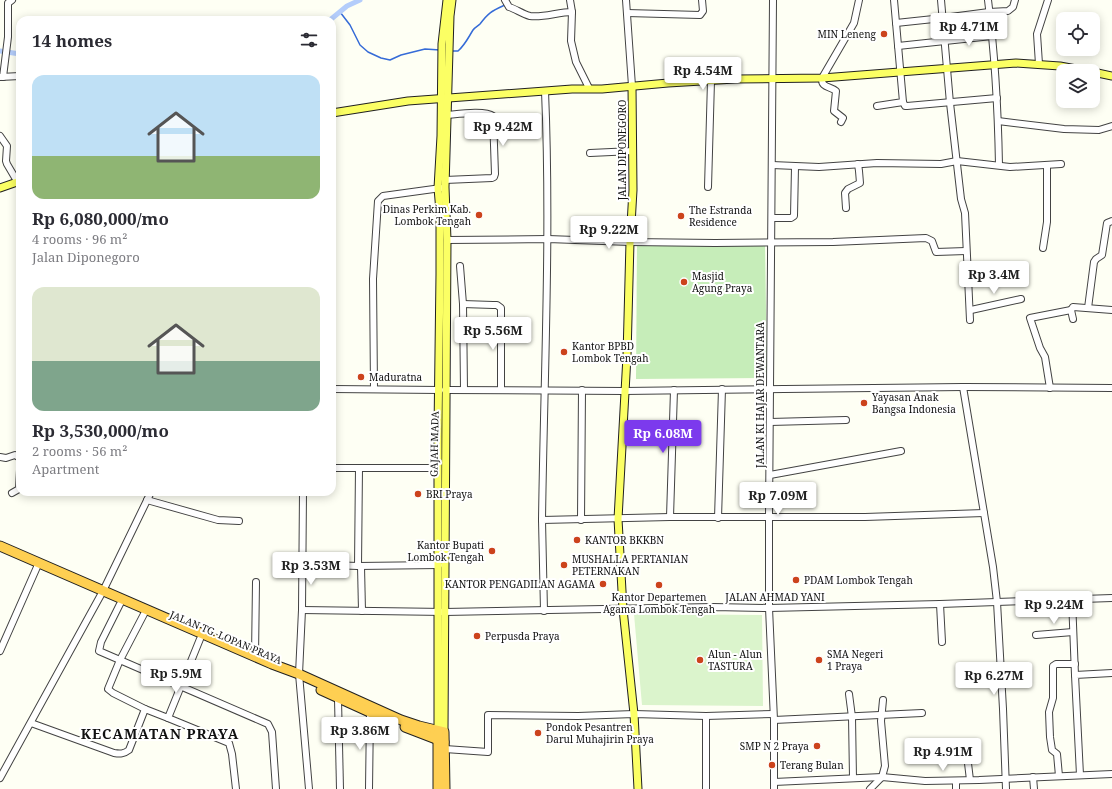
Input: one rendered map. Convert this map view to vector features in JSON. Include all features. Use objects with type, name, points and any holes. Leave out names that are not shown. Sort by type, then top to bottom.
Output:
[{"type":"highway","name":"JALAN TG. LOPAN PRAYA","points":[[0,546],[120,604],[200,639],[299,677],[401,720],[441,731]]},
{"type":"highway","name":"JALAN TG. LOPAN PRAYA","points":[[0,552],[255,656],[299,677],[338,699],[442,744]]},
{"type":"highway","name":"GAJAH MADA","points":[[441,731],[445,789]]},
{"type":"highway","name":"GAJAH MADA","points":[[438,789],[442,744]]},
{"type":"main road","points":[[446,0],[446,43]]},
{"type":"main road","points":[[444,99],[442,79],[452,0]]},
{"type":"main road","points":[[444,99],[445,55]]},
{"type":"main road","points":[[336,112],[408,101],[589,88],[602,89],[668,83],[773,78],[822,78],[1016,63],[1056,66]]},
{"type":"main road","points":[[1100,73],[1112,76]]},
{"type":"main road","name":"JALAN DIPONEGORO","points":[[632,86],[633,190],[618,519],[623,609],[634,714],[638,789]]},
{"type":"main road","name":"GAJAH MADA","points":[[441,731],[443,297],[440,212],[447,115],[444,99]]},
{"type":"main road","name":"GAJAH MADA","points":[[443,297],[446,240],[441,136],[444,99]]},
{"type":"main road","points":[[0,188],[16,182]]},
{"type":"main road","name":"GAJAH MADA","points":[[441,612],[439,565],[442,518],[438,468],[443,390]]},
{"type":"street","points":[[12,0],[8,3],[8,37],[2,77],[16,76]]},
{"type":"street","points":[[570,0],[572,12],[571,41],[576,62],[589,88]]},
{"type":"street","points":[[626,0],[632,86]]},
{"type":"street","points":[[627,13],[700,15],[703,11],[702,0]]},
{"type":"street","name":"JALAN KI HAJAR DEWANTARA","points":[[773,0],[769,608],[774,789]]},
{"type":"street","points":[[841,122],[843,118],[834,111],[836,91],[825,86],[822,82],[822,78],[854,23],[859,0]]},
{"type":"street","points":[[894,0],[903,102],[905,106],[997,98]]},
{"type":"street","points":[[941,0],[950,103],[961,199],[965,213],[966,251],[971,310],[970,320]]},
{"type":"street","points":[[988,0],[995,65],[999,165]]},
{"type":"street","points":[[896,23],[1010,10],[1013,7],[1015,0]]},
{"type":"street","points":[[1039,64],[1037,34],[1048,0]]},
{"type":"street","points":[[506,3],[529,16],[572,12]]},
{"type":"street","points":[[898,46],[992,36]]},
{"type":"street","points":[[708,187],[710,81]]},
{"type":"street","points":[[544,611],[542,520],[548,239],[548,159],[545,91]]},
{"type":"street","points":[[877,106],[903,102]]},
{"type":"street","points":[[374,389],[373,279],[378,201],[380,198],[387,195],[492,178],[495,174],[493,116],[490,114],[475,113],[447,115]]},
{"type":"street","points":[[998,121],[1064,129],[1099,130],[1112,126]]},
{"type":"street","points":[[0,136],[5,141],[7,146],[7,164],[16,177]]},
{"type":"street","points":[[590,153],[633,151]]},
{"type":"street","points":[[772,165],[824,167],[858,164],[941,164],[957,161],[1017,167],[1061,164]]},
{"type":"street","points":[[846,208],[845,193],[848,189],[860,183],[858,164]]},
{"type":"street","points":[[1043,248],[1047,222],[1047,165]]},
{"type":"street","points":[[772,218],[791,218],[794,216],[795,167]]},
{"type":"street","points":[[1088,308],[1094,262],[1102,255],[1107,223],[1112,221]]},
{"type":"street","points":[[446,240],[548,239],[630,242],[833,242],[926,238],[932,241],[936,252],[966,251]]},
{"type":"street","points":[[460,266],[463,304],[464,390]]},
{"type":"street","points":[[971,310],[1021,299]]},
{"type":"street","points":[[463,304],[497,305],[501,308],[502,390]]},
{"type":"street","points":[[1050,388],[1046,357],[1040,348],[1030,318],[1071,310],[1075,307],[1112,310]]},
{"type":"street","points":[[1071,310],[1073,319]]},
{"type":"street","points":[[336,389],[624,391],[963,386],[1112,388]]},
{"type":"street","points":[[963,386],[993,567],[997,602],[1006,789]]},
{"type":"street","points":[[718,518],[722,389]]},
{"type":"street","points":[[581,520],[582,390]]},
{"type":"street","points":[[670,518],[674,390]]},
{"type":"street","points":[[770,422],[846,420]]},
{"type":"street","points":[[770,475],[901,451]]},
{"type":"street","points":[[0,457],[6,458],[16,456]]},
{"type":"street","points":[[336,468],[438,468]]},
{"type":"street","points":[[359,468],[362,611]]},
{"type":"street","points":[[12,493],[16,491]]},
{"type":"street","points":[[0,778],[101,594],[148,496]]},
{"type":"street","points":[[303,496],[302,610],[299,677],[309,789]]},
{"type":"street","points":[[147,500],[218,520],[238,521]]},
{"type":"street","points":[[542,520],[864,517],[984,513]]},
{"type":"street","points":[[302,564],[360,566],[439,565]]},
{"type":"street","points":[[0,651],[37,567]]},
{"type":"street","points":[[255,656],[256,582]]},
{"type":"street","name":"JALAN AHMAD YANI","points":[[302,610],[441,612],[713,607],[769,608],[1112,598]]},
{"type":"street","points":[[1072,599],[1080,775]]},
{"type":"street","points":[[120,604],[101,642],[100,652],[257,719],[270,726],[272,732],[276,789]]},
{"type":"street","points":[[940,604],[942,642]]},
{"type":"street","points":[[144,614],[120,660],[108,690],[145,709],[229,744],[232,754],[236,789]]},
{"type":"street","points":[[1036,635],[1073,632]]},
{"type":"street","points":[[168,718],[200,639]]},
{"type":"street","points":[[1059,776],[1057,754],[1052,750],[1050,732],[1049,708],[1052,704],[1053,698],[1052,666],[1056,664],[1075,664]]},
{"type":"street","points":[[1075,675],[1112,673]]},
{"type":"street","points":[[849,694],[852,717],[853,778]]},
{"type":"street","points":[[338,699],[340,789]]},
{"type":"street","points":[[870,789],[882,777],[885,763],[881,715],[883,700]]},
{"type":"street","points":[[31,723],[118,754],[125,753],[129,750],[145,709]]},
{"type":"street","points":[[369,789],[370,713]]},
{"type":"street","points":[[442,744],[488,752],[488,715],[570,716],[634,714],[852,717],[922,713]]},
{"type":"street","points":[[706,716],[706,789]]},
{"type":"street","points":[[967,755],[970,780]]},
{"type":"street","points":[[774,782],[882,777],[910,780],[956,781],[1112,774]]},
{"type":"street","points":[[1033,777],[1034,789]]},
{"type":"street","points":[[956,781],[956,789]]},
{"type":"green space","points":[[637,244],[765,244],[767,378],[636,379]]},
{"type":"green space","name":"Alun - Alun TASTURA","points":[[634,614],[762,615],[763,706],[642,705]]},
{"type":"waterway","points":[[335,16],[347,6],[360,0]]},
{"type":"waterway","points":[[452,51],[458,51],[465,44],[474,29],[488,14],[505,5]]},
{"type":"waterway","points":[[340,12],[350,25],[360,45],[368,52],[381,58],[390,60],[401,55],[425,49],[440,50]]},
{"type":"waterway","points":[[0,51],[16,53]]},
{"type":"place","name":"MIN Leneng","points":[[884,34]]},
{"type":"place","name":"Dinas Perkim Kab. Lombok Tengah","points":[[479,215]]},
{"type":"place","name":"The Estranda Residence","points":[[681,216]]},
{"type":"place","name":"Masjid Agung Praya","points":[[684,282]]},
{"type":"place","name":"Kantor BPBD Lombok Tengah","points":[[564,352]]},
{"type":"place","name":"Maduratna","points":[[361,377]]},
{"type":"place","name":"Yayasan Anak Bangsa Indonesia","points":[[864,403]]},
{"type":"place","name":"BRI Praya","points":[[418,494]]},
{"type":"place","name":"KANTOR BKKBN","points":[[577,540]]},
{"type":"place","name":"Kantor Bupati Lombok Tengah","points":[[492,551]]},
{"type":"place","name":"MUSHALLA PERTANIAN PETERNAKAN","points":[[564,565]]},
{"type":"place","name":"PDAM Lombok Tengah","points":[[796,580]]},
{"type":"place","name":"KANTOR PENGADILAN AGAMA","points":[[603,584]]},
{"type":"place","name":"Kantor Departemen Agama Lombok Tengah","points":[[659,585]]},
{"type":"place","name":"Perpusda Praya","points":[[477,636]]},
{"type":"place","name":"Alun - Alun TASTURA","points":[[700,660]]},
{"type":"place","name":"SMA Negeri 1 Praya","points":[[819,660]]},
{"type":"place","name":"Pondok Pesantren Darul Muhajirin Praya","points":[[538,733]]},
{"type":"place","name":"SMP N 2 Praya","points":[[817,746]]},
{"type":"place","name":"Terang Bulan","points":[[772,765]]},
{"type":"district","name":"KECAMATAN PRAYA","points":[[160,733]]}]
